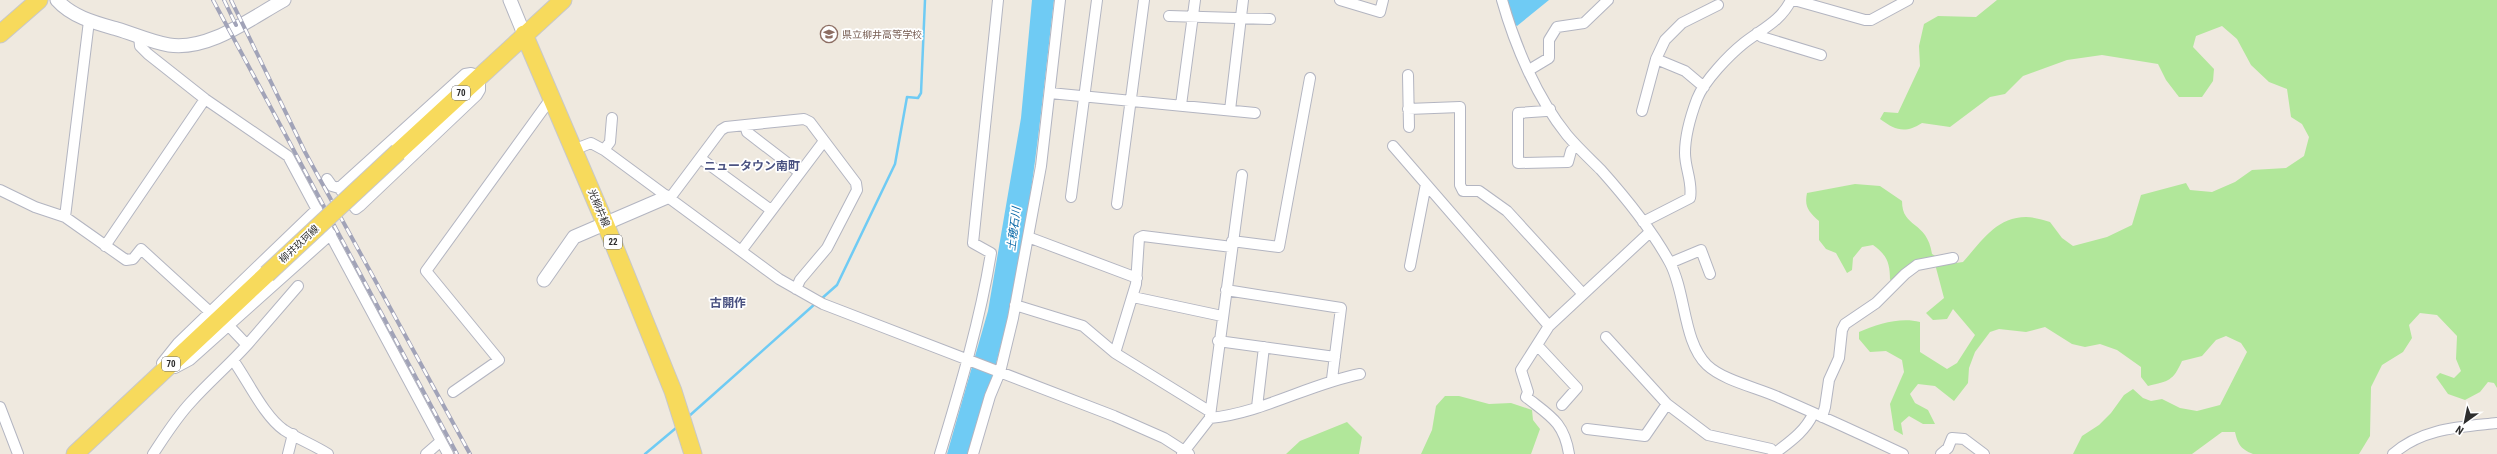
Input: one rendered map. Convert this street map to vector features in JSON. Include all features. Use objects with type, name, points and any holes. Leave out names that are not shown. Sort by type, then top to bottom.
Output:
[{"type":"main road","points":[[0,34],[39,0]]},
{"type":"main road","points":[[524,34],[562,0]]},
{"type":"main road","name":"柳井玖珂線","points":[[75,454],[524,34]]},
{"type":"main road","name":"光柳井線","points":[[524,34],[605,223],[673,391],[693,454]]},
{"type":"street","points":[[57,0],[74,13],[89,21],[169,45],[198,44],[213,39],[284,0]]},
{"type":"street","points":[[510,0],[524,34]]},
{"type":"street","points":[[940,454],[969,360],[984,295],[991,253],[973,243],[998,0]]},
{"type":"street","points":[[973,454],[990,396],[999,372],[1015,305],[1028,237],[1050,93],[1060,0]]},
{"type":"street","points":[[1071,197],[1083,96],[1097,0]]},
{"type":"street","points":[[1118,204],[1130,100],[1144,0]]},
{"type":"street","points":[[1181,105],[1195,0]]},
{"type":"street","points":[[1230,110],[1243,0]]},
{"type":"street","points":[[1340,0],[1380,12],[1383,0]]},
{"type":"street","points":[[1502,0],[1512,36],[1529,70],[1562,128],[1615,187],[1643,222],[1670,263],[1680,284],[1694,341],[1708,366],[1903,454]]},
{"type":"street","points":[[1529,70],[1549,58],[1549,40],[1557,27],[1584,22],[1608,0]]},
{"type":"street","points":[[1643,222],[1690,198],[1692,190],[1685,153],[1686,140],[1696,103],[1704,87],[1731,55],[1757,33],[1771,26],[1791,0]]},
{"type":"street","points":[[1794,0],[1866,20],[1871,20],[1901,2]]},
{"type":"street","points":[[1642,111],[1656,59],[1665,40],[1682,23],[1718,5]]},
{"type":"street","points":[[1169,16],[1270,19]]},
{"type":"street","points":[[65,217],[89,21]]},
{"type":"street","points":[[1757,33],[1762,37],[1820,55]]},
{"type":"street","points":[[138,36],[140,46],[148,54],[205,99],[288,156],[448,454]]},
{"type":"street","points":[[1656,59],[1685,71],[1704,87]]},
{"type":"street","points":[[327,179],[332,186],[339,188],[356,209],[477,95],[480,90],[480,76],[471,73],[465,74],[339,188]]},
{"type":"street","points":[[1408,75],[1409,127]]},
{"type":"street","points":[[1115,353],[1133,297],[1137,278],[1139,238],[1143,236],[1279,247],[1310,78]]},
{"type":"street","points":[[1050,93],[1255,113]]},
{"type":"street","points":[[453,392],[499,360],[426,271],[552,97]]},
{"type":"street","points":[[105,246],[205,99]]},
{"type":"street","points":[[1408,109],[1460,107],[1460,185],[1463,191],[1479,191],[1507,211],[1583,294]]},
{"type":"street","points":[[1550,108],[1546,111],[1518,114],[1518,163],[1568,162],[1571,151],[1576,145]]},
{"type":"street","points":[[604,150],[610,142],[612,118]]},
{"type":"street","points":[[544,280],[574,237],[673,194],[721,130],[745,125],[804,119],[810,122],[856,183],[857,190],[831,241],[800,280],[796,289]]},
{"type":"street","points":[[745,125],[747,132],[799,172]]},
{"type":"street","points":[[741,251],[799,172],[824,141]]},
{"type":"street","points":[[573,150],[591,143],[604,150],[741,251],[796,289],[820,302],[1114,416],[1164,438],[1186,453],[1210,415],[1218,341],[1242,175]]},
{"type":"street","points":[[1393,146],[1549,326]]},
{"type":"street","points":[[700,158],[771,210]]},
{"type":"street","points":[[1410,266],[1426,184]]},
{"type":"street","points":[[0,190],[35,207],[65,217],[126,260],[132,259],[141,249],[210,312]]},
{"type":"street","points":[[154,380],[162,363],[178,343],[317,209]]},
{"type":"street","points":[[1569,454],[1566,438],[1561,426],[1526,397],[1528,392],[1521,370],[1549,326],[1650,232]]},
{"type":"street","points":[[154,380],[190,360],[298,261],[331,234]]},
{"type":"street","points":[[1028,237],[1137,278]]},
{"type":"street","points":[[282,242],[298,261]]},
{"type":"street","points":[[1670,263],[1701,250],[1710,274]]},
{"type":"street","points":[[1606,337],[1667,404],[1708,435],[1771,449],[1774,454],[1793,439],[1826,407],[1829,380],[1839,358],[1845,324],[1876,303],[1905,274],[1917,265],[1953,258]]},
{"type":"street","points":[[153,454],[173,423],[178,420],[189,404],[247,345],[298,286]]},
{"type":"street","points":[[1226,290],[1342,308],[1332,379]]},
{"type":"street","points":[[1133,297],[1222,316]]},
{"type":"street","points":[[1015,305],[1082,326],[1115,353],[1210,415],[1237,414],[1332,379],[1360,374]]},
{"type":"street","points":[[228,325],[247,345]]},
{"type":"street","points":[[1218,341],[1335,357]]},
{"type":"street","points":[[1537,345],[1577,388],[1562,405]]},
{"type":"street","points":[[1257,407],[1264,347]]},
{"type":"street","points":[[233,360],[269,416],[292,434],[328,454]]},
{"type":"street","points":[[1587,429],[1645,436],[1667,404]]},
{"type":"street","points":[[0,407],[18,454]]},
{"type":"street","points":[[2393,454],[2401,446],[2438,430],[2497,423]]},
{"type":"street","points":[[288,454],[292,434]]},
{"type":"street","points":[[1941,454],[1948,448],[1952,438],[1964,439],[1984,454]]},
{"type":"street","points":[[426,454],[441,441]]},
{"type":"green space","points":[[1997,0],[2497,0],[2497,388],[2494,383],[2488,382],[2480,392],[2465,400],[2448,394],[2436,377],[2440,373],[2454,378],[2461,371],[2456,359],[2457,336],[2437,315],[2420,313],[2409,325],[2412,338],[2403,352],[2382,365],[2371,387],[2370,436],[2359,454],[2253,454],[2241,446],[2237,440],[2235,432],[2222,432],[2192,454],[2073,454],[2082,436],[2099,425],[2111,413],[2124,395],[2133,389],[2143,398],[2151,401],[2162,399],[2180,408],[2197,411],[2220,405],[2247,352],[2241,343],[2226,336],[2216,340],[2202,356],[2182,361],[2176,373],[2170,379],[2148,386],[2141,377],[2141,367],[2117,350],[2100,344],[2085,347],[2072,344],[2045,327],[2026,332],[1999,329],[1990,332],[1975,352],[1969,368],[1968,383],[1954,401],[1935,386],[1918,384],[1910,394],[1915,403],[1928,410],[1935,424],[1923,424],[1909,416],[1901,423],[1903,435],[1894,430],[1890,404],[1904,372],[1902,360],[1886,351],[1870,352],[1859,339],[1859,332],[1889,322],[1905,320],[1920,322],[1920,352],[1947,369],[1957,363],[1975,335],[1953,309],[1947,319],[1933,320],[1926,313],[1944,298],[1935,264],[1890,280],[1887,260],[1882,252],[1873,245],[1862,247],[1853,258],[1852,270],[1847,273],[1836,253],[1826,249],[1819,240],[1819,221],[1808,209],[1806,202],[1807,193],[1855,184],[1880,186],[1902,201],[1903,210],[1906,216],[1925,235],[1932,254],[1949,264],[1963,262],[1990,232],[2006,221],[2015,218],[2029,217],[2050,222],[2062,238],[2073,246],[2107,237],[2132,225],[2141,195],[2186,183],[2190,190],[2212,192],[2235,182],[2252,170],[2286,168],[2304,156],[2309,137],[2302,124],[2291,117],[2287,89],[2269,82],[2251,65],[2237,39],[2222,26],[2196,36],[2193,47],[2214,69],[2213,81],[2202,97],[2179,97],[2166,80],[2158,64],[2102,55],[2067,60],[2023,76],[2005,94],[1990,97],[1950,127],[1922,123],[1910,129],[1900,129],[1890,126],[1880,119],[1884,112],[1898,113],[1920,66],[1919,46],[1924,24],[1938,16],[1976,17]]},
{"type":"green space","points":[[1445,396],[1459,396],[1489,404],[1511,403],[1532,410],[1533,420],[1540,429],[1531,454],[1421,454],[1432,430],[1436,406]]},
{"type":"green space","points":[[1347,422],[1362,437],[1359,454],[1286,454],[1300,441]]},
{"type":"water","name":"土穂石川","points":[[1032,0],[1054,0],[1031,190],[1019,265],[997,360],[969,454],[947,454],[988,311],[1021,118]]},
{"type":"water","points":[[1505,0],[1549,0],[1517,26],[1512,22]]},
{"type":"waterway","points":[[820,300],[837,285],[895,164],[907,97],[918,98],[921,93],[925,0]]},
{"type":"waterway","points":[[688,417],[816,303]]},
{"type":"waterway","points":[[645,454],[676,428]]},
{"type":"railway","points":[[213,0],[457,454]]},
{"type":"railway","points":[[224,0],[236,25]]},
{"type":"railway","points":[[231,0],[305,152],[470,454]]},
{"type":"place","name":"県立柳井高等学校","points":[[829,34]]},
{"type":"district","name":"ニュータウン南町","points":[[752,166]]},
{"type":"district","name":"古開作","points":[[728,303]]}]
